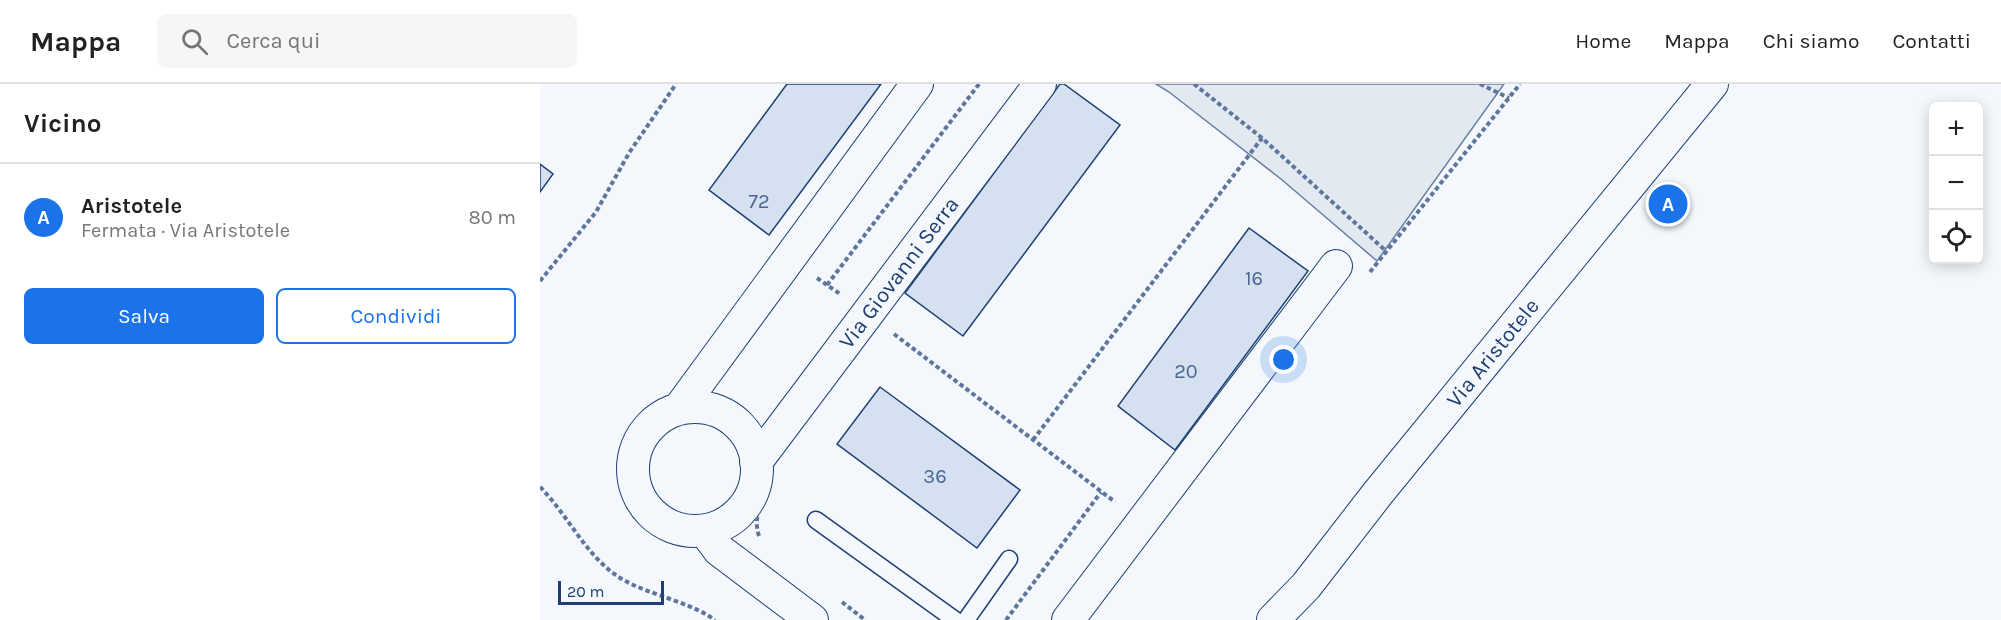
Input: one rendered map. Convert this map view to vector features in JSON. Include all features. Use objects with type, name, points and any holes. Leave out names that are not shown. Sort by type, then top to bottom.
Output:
[{"type":"street","name":"Via Giovanni Serra","points":[[679,409],[917,84]]},
{"type":"street","name":"Via Giovanni Serra","points":[[756,462],[1040,84]]},
{"type":"street","name":"Via Aristotele","points":[[1273,620],[1306,586],[1378,493],[1712,84]]},
{"type":"street","points":[[1068,620],[1336,266]]},
{"type":"street","name":"Via Giovanni Serra","points":[[694,407],[710,409],[727,416],[741,428],[752,444],[756,462],[756,481],[749,499],[738,514],[723,525],[705,531],[684,531],[664,524],[648,511],[637,493],[632,472],[635,451],[645,432],[660,418],[679,409],[694,407]]},
{"type":"street","points":[[705,531],[719,550],[812,620]]},
{"type":"lane","points":[[816,520],[955,620]]},
{"type":"lane","points":[[966,620],[1009,560]]},
{"type":"path","points":[[540,280],[596,212],[628,153],[676,84]]},
{"type":"path","points":[[827,285],[979,84]]},
{"type":"path","points":[[1194,84],[1262,138],[1386,251]]},
{"type":"path","points":[[1480,84],[1509,98]]},
{"type":"path","points":[[1033,440],[1262,138]]},
{"type":"path","points":[[789,258],[868,314],[1142,523]]},
{"type":"path","points":[[540,487],[608,569],[635,586],[701,610],[716,620]]},
{"type":"path","points":[[765,543],[758,534],[757,522],[762,502],[770,492]]},
{"type":"path","points":[[1006,620],[1101,492]]},
{"type":"path","points":[[837,599],[865,620]]},
{"type":"shaded area","points":[[1156,84],[1504,84],[1377,261],[1281,179]]},
{"type":"building","points":[[787,84],[881,84],[769,235],[709,190]]},
{"type":"building","points":[[1060,84],[1064,84],[1120,125],[963,336],[905,293]]},
{"type":"building","points":[[540,164],[553,174],[540,192]]},
{"type":"building","points":[[1249,228],[1308,271],[1175,450],[1118,406]]},
{"type":"building","points":[[880,387],[1020,490],[977,548],[837,444]]},
{"type":"place","name":"Aristotele","points":[[1668,204]]}]
